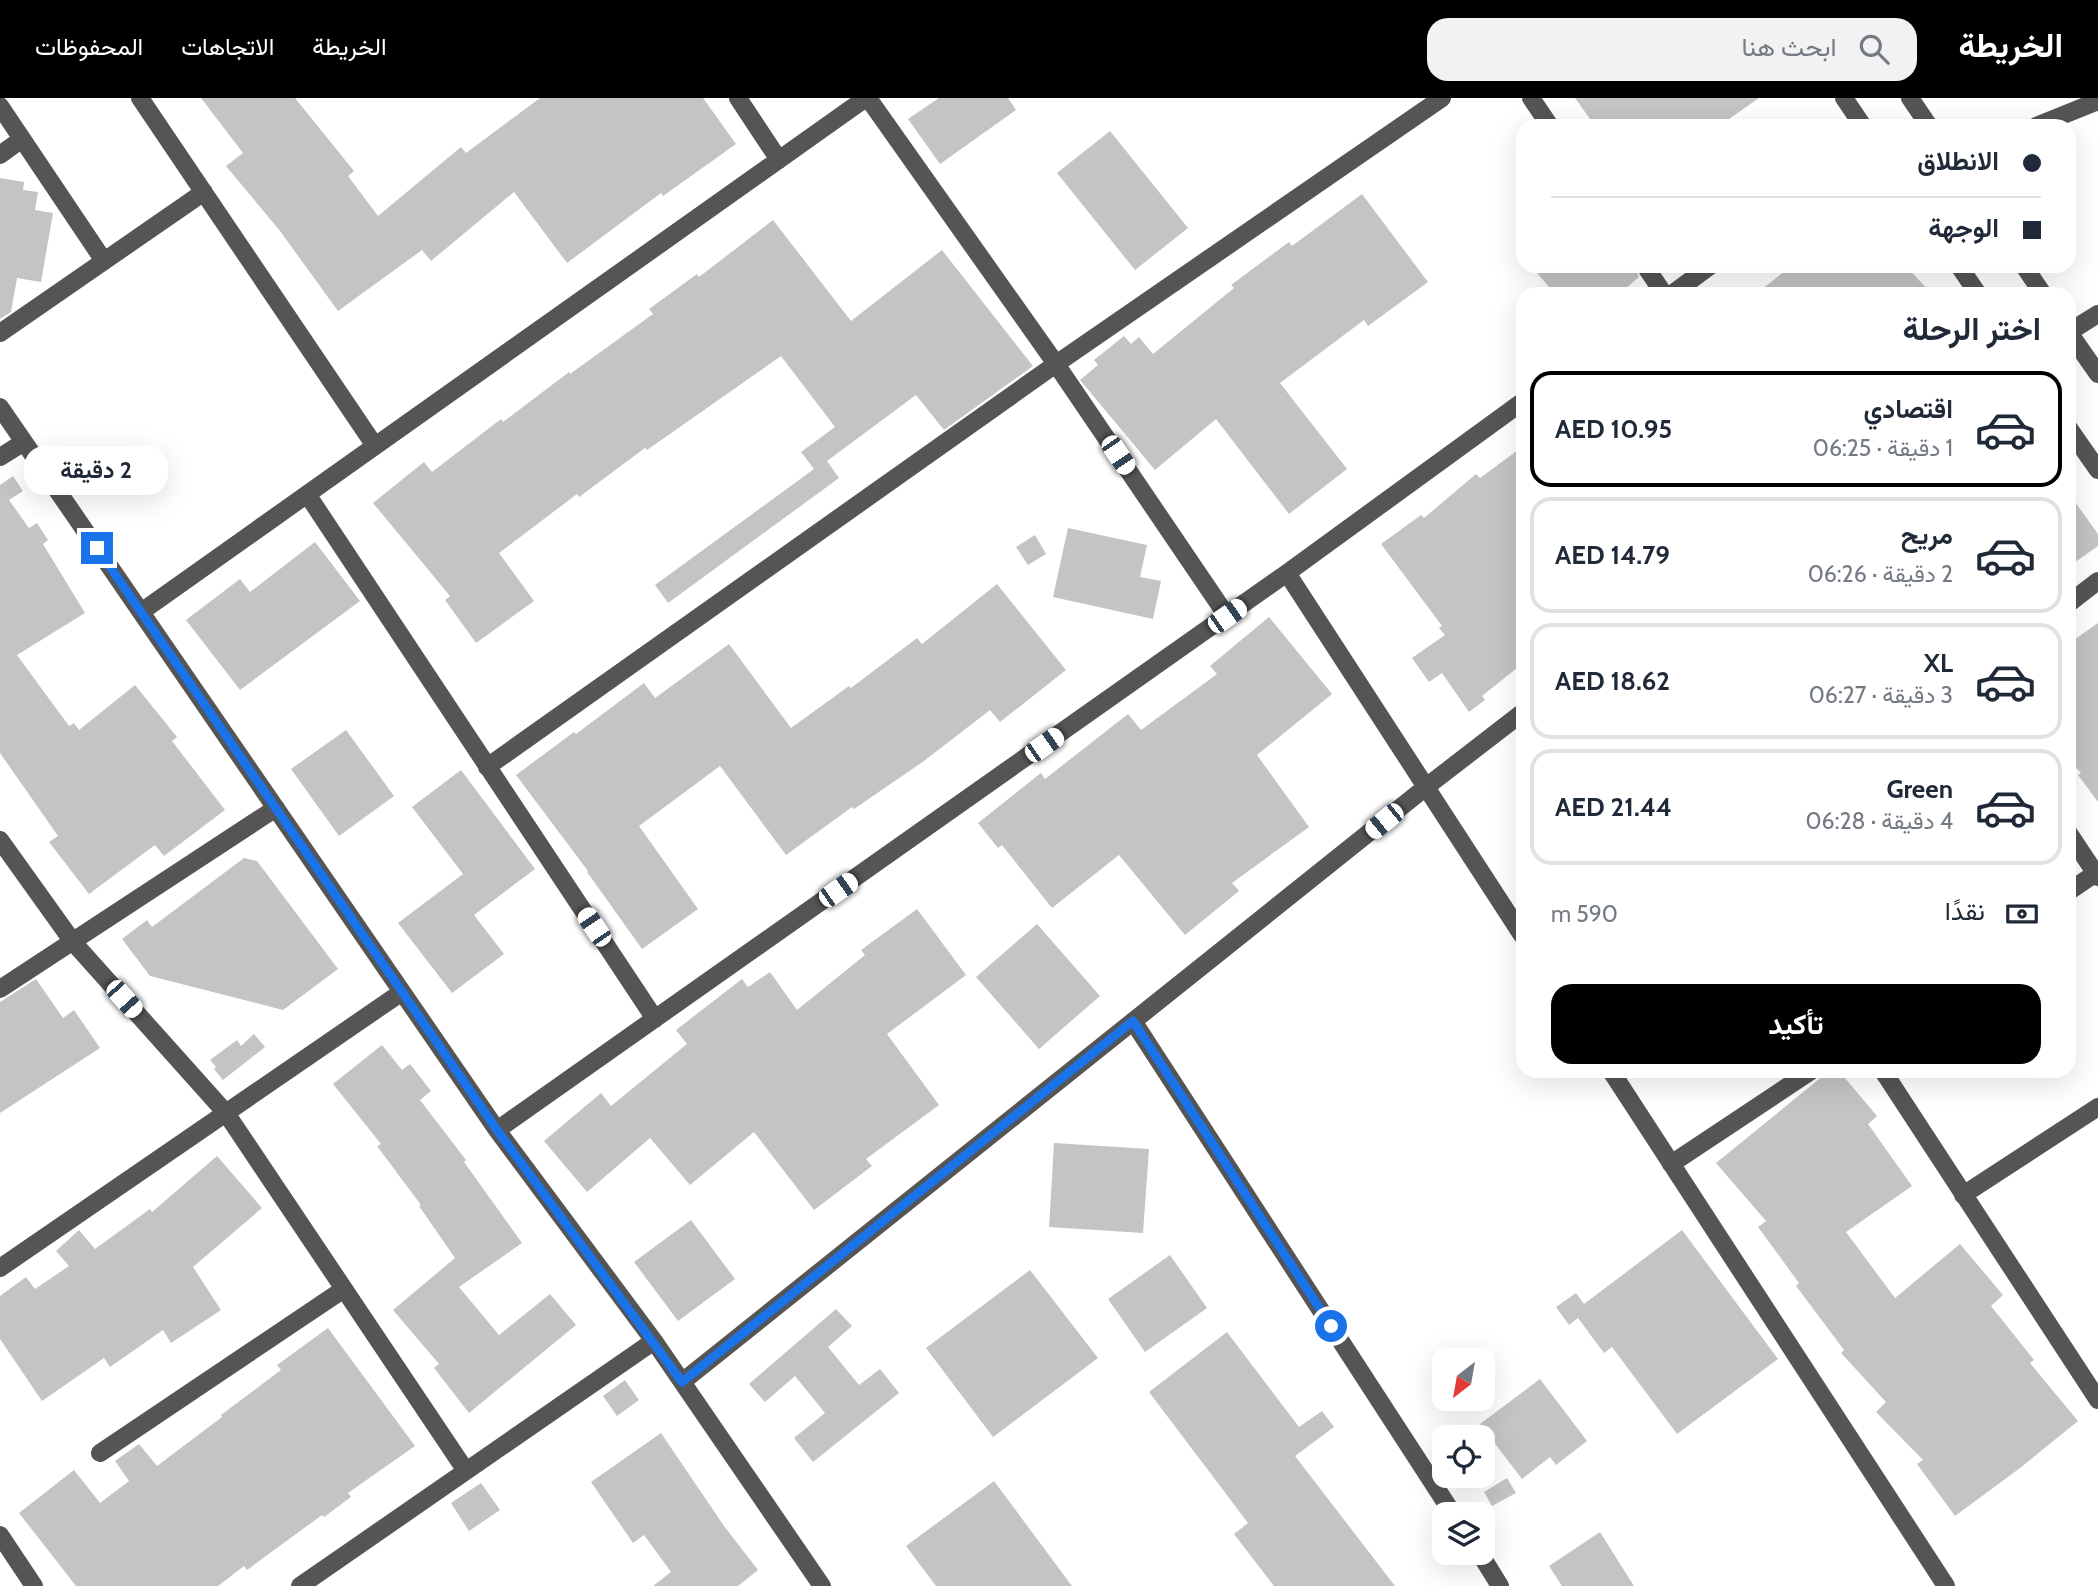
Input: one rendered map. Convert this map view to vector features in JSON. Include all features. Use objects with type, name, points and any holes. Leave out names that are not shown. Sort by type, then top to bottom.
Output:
[{"type":"street","points":[[140,98],[375,446]]},
{"type":"street","points":[[738,98],[779,160]]},
{"type":"street","points":[[141,612],[867,98],[1056,363],[1227,616]]},
{"type":"street","points":[[487,767],[1056,363],[1442,98]]},
{"type":"street","points":[[1531,98],[1545,119]]},
{"type":"street","points":[[1844,98],[1858,119]]},
{"type":"street","points":[[1910,98],[1924,119]]},
{"type":"street","points":[[2053,119],[2098,101]]},
{"type":"street","points":[[0,106],[104,261]]},
{"type":"street","points":[[0,155],[22,139]]},
{"type":"street","points":[[0,333],[204,192]]},
{"type":"street","points":[[1682,287],[1700,273]]},
{"type":"street","points":[[2076,328],[2098,314]]},
{"type":"street","points":[[2076,342],[2098,374]]},
{"type":"street","points":[[497,1130],[1227,616],[1516,406]]},
{"type":"street","points":[[0,407],[497,1130],[654,1341],[819,1585]]},
{"type":"street","points":[[2076,438],[2098,470]]},
{"type":"street","points":[[0,457],[24,442]]},
{"type":"street","points":[[307,494],[655,1019]]},
{"type":"street","points":[[1287,573],[1516,926]]},
{"type":"street","points":[[2076,598],[2098,581]]},
{"type":"street","points":[[682,1382],[1516,717]]},
{"type":"street","points":[[0,989],[276,808]]},
{"type":"street","points":[[0,840],[73,942],[226,1113],[466,1471]]},
{"type":"street","points":[[2076,844],[2097,875],[2076,887]]},
{"type":"street","points":[[0,1268],[402,992]]},
{"type":"street","points":[[1133,1021],[1446,1502]]},
{"type":"street","points":[[1616,1078],[1946,1586]]},
{"type":"street","points":[[1671,1164],[1800,1078]]},
{"type":"street","points":[[1888,1078],[2098,1400]]},
{"type":"street","points":[[1963,1195],[2098,1107]]},
{"type":"street","points":[[100,1453],[344,1289]]},
{"type":"street","points":[[300,1586],[654,1341]]},
{"type":"street","points":[[0,1535],[34,1586]]},
{"type":"street","points":[[1487,1565],[1500,1586]]},
{"type":"building","points":[[201,98],[295,98],[354,171],[348,176],[378,216],[461,147],[466,153],[540,98],[703,98],[736,144],[663,196],[661,193],[567,263],[514,192],[431,261],[422,250],[338,311],[280,231],[226,166],[243,153]]},
{"type":"building","points":[[939,98],[1008,98],[1016,110],[940,164],[908,119]]},
{"type":"building","points":[[1575,98],[1759,98],[1729,119],[1590,119]]},
{"type":"building","points":[[1110,131],[1188,228],[1135,270],[1057,173]]},
{"type":"building","points":[[0,178],[24,182],[23,190],[38,192],[35,210],[53,213],[41,282],[17,278],[11,312],[0,319]]},
{"type":"building","points":[[1362,194],[1428,282],[1368,326],[1364,320],[1280,383],[1347,469],[1289,514],[1216,419],[1155,470],[1080,380],[1098,365],[1094,360],[1124,336],[1131,344],[1139,337],[1153,354],[1234,288],[1231,285],[1289,242],[1292,246]]},
{"type":"building","points":[[773,220],[851,321],[942,250],[1033,366],[944,430],[916,395],[827,461],[839,478],[668,603],[655,585],[814,469],[801,452],[835,427],[781,356],[647,450],[645,448],[579,497],[577,494],[499,553],[534,601],[476,643],[445,600],[450,596],[373,503],[424,462],[432,472],[501,419],[503,422],[653,314],[649,309],[697,274],[699,277]]},
{"type":"building","points":[[1537,273],[1637,273],[1639,277],[1627,287],[1549,287]]},
{"type":"building","points":[[1782,273],[1912,273],[1926,287],[1765,287]]},
{"type":"building","points":[[1516,451],[1516,669],[1482,696],[1485,700],[1469,712],[1442,673],[1429,682],[1412,658],[1445,635],[1439,628],[1442,626],[1381,544],[1421,515],[1424,518],[1476,474],[1480,478]]},
{"type":"building","points":[[13,476],[23,491],[9,500],[29,528],[37,523],[48,540],[43,544],[85,613],[17,655],[69,726],[74,723],[79,730],[135,685],[177,737],[172,741],[225,810],[164,856],[155,845],[89,894],[49,842],[58,836],[0,753],[0,485]]},
{"type":"building","points":[[2076,503],[2098,534],[2098,546],[2076,561]]},
{"type":"building","points":[[1068,528],[1147,545],[1140,577],[1161,581],[1153,619],[1053,597]]},
{"type":"building","points":[[1035,535],[1046,554],[1028,565],[1016,547]]},
{"type":"building","points":[[315,542],[360,601],[240,690],[186,620],[240,579],[250,592]]},
{"type":"building","points":[[997,584],[1066,670],[1000,722],[990,710],[924,761],[854,809],[852,807],[786,855],[720,766],[639,826],[698,909],[642,949],[516,775],[644,683],[655,698],[729,644],[791,728],[849,686],[851,688],[917,638],[922,644]]},
{"type":"building","points":[[1269,617],[1332,694],[1257,755],[1309,827],[1232,883],[1239,891],[1185,935],[1119,855],[1052,908],[1002,845],[998,848],[978,823],[1041,773],[1045,779],[1128,714],[1141,730],[1217,674],[1210,666]]},
{"type":"building","points":[[2098,623],[2098,802],[2078,775],[2081,773],[2076,768],[2076,638]]},
{"type":"building","points":[[346,730],[394,796],[339,836],[291,769]]},
{"type":"building","points":[[461,770],[535,869],[474,915],[504,954],[452,993],[398,923],[463,874],[412,807]]},
{"type":"building","points":[[244,858],[257,861],[338,969],[283,1010],[150,976],[122,939],[147,920],[152,927]]},
{"type":"building","points":[[917,909],[966,975],[887,1034],[939,1105],[866,1159],[872,1166],[814,1210],[754,1132],[690,1185],[650,1138],[587,1192],[544,1141],[601,1093],[611,1106],[687,1044],[676,1030],[742,979],[748,987],[770,972],[797,1010],[865,955],[861,950]]},
{"type":"building","points":[[1037,924],[1100,996],[1039,1049],[976,977]]},
{"type":"building","points":[[36,979],[63,1018],[74,1010],[100,1048],[0,1113],[0,1002]]},
{"type":"building","points":[[254,1034],[265,1047],[223,1080],[210,1060],[237,1040],[241,1046]]},
{"type":"building","points":[[382,1045],[402,1070],[410,1064],[431,1091],[420,1100],[466,1160],[464,1162],[522,1243],[459,1287],[499,1335],[550,1294],[576,1325],[469,1413],[434,1368],[439,1364],[393,1310],[455,1258],[419,1206],[421,1205],[377,1146],[381,1144],[333,1084]]},
{"type":"building","points":[[1820,1078],[1845,1078],[1877,1116],[1868,1124],[1912,1186],[1846,1232],[1895,1298],[1960,1244],[2003,1295],[1991,1306],[2034,1360],[2030,1363],[2078,1421],[1955,1516],[1917,1464],[1923,1460],[1876,1412],[1886,1402],[1841,1353],[1844,1350],[1796,1286],[1799,1283],[1758,1227],[1766,1221],[1716,1163]]},
{"type":"building","points":[[1054,1143],[1149,1149],[1143,1233],[1049,1227]]},
{"type":"building","points":[[217,1156],[262,1208],[193,1267],[221,1310],[171,1343],[163,1330],[110,1367],[104,1358],[42,1401],[0,1339],[0,1296],[26,1277],[35,1289],[69,1266],[56,1251],[79,1230],[95,1249],[150,1209],[152,1212]]},
{"type":"building","points":[[691,1220],[735,1279],[678,1321],[634,1262]]},
{"type":"building","points":[[1682,1230],[1778,1359],[1677,1434],[1612,1347],[1604,1353],[1578,1318],[1569,1325],[1556,1307],[1576,1293],[1584,1304]]},
{"type":"building","points":[[1170,1255],[1207,1308],[1145,1352],[1108,1299]]},
{"type":"building","points":[[1030,1270],[1098,1358],[993,1437],[926,1348]]},
{"type":"building","points":[[836,1309],[852,1326],[828,1347],[859,1385],[880,1369],[899,1393],[813,1462],[794,1438],[825,1413],[795,1376],[765,1402],[749,1384]]},
{"type":"building","points":[[328,1328],[415,1446],[348,1493],[351,1497],[324,1517],[322,1515],[247,1570],[244,1566],[218,1586],[76,1586],[19,1513],[74,1470],[100,1503],[129,1481],[115,1461],[139,1444],[157,1466],[281,1370],[277,1365]]},
{"type":"building","points":[[1227,1332],[1299,1427],[1322,1411],[1334,1427],[1295,1456],[1395,1586],[1274,1586],[1234,1534],[1248,1523],[1149,1392]]},
{"type":"building","points":[[1540,1379],[1587,1441],[1556,1465],[1550,1457],[1522,1479],[1495,1444],[1495,1425],[1480,1424]]},
{"type":"building","points":[[625,1380],[639,1400],[617,1416],[603,1396]]},
{"type":"building","points":[[661,1433],[724,1526],[758,1570],[738,1586],[653,1586],[671,1572],[644,1535],[633,1543],[591,1482]]},
{"type":"building","points":[[1507,1478],[1516,1493],[1495,1504],[1495,1502],[1490,1502],[1484,1492],[1495,1488]]},
{"type":"building","points":[[994,1481],[1072,1586],[936,1586],[906,1546]]},
{"type":"building","points":[[481,1483],[500,1510],[469,1531],[451,1503]]},
{"type":"building","points":[[1600,1532],[1634,1586],[1562,1586],[1549,1566]]},
{"type":"route","points":[[97,548],[497,1130],[682,1382],[1133,1021],[1331,1326]]}]
